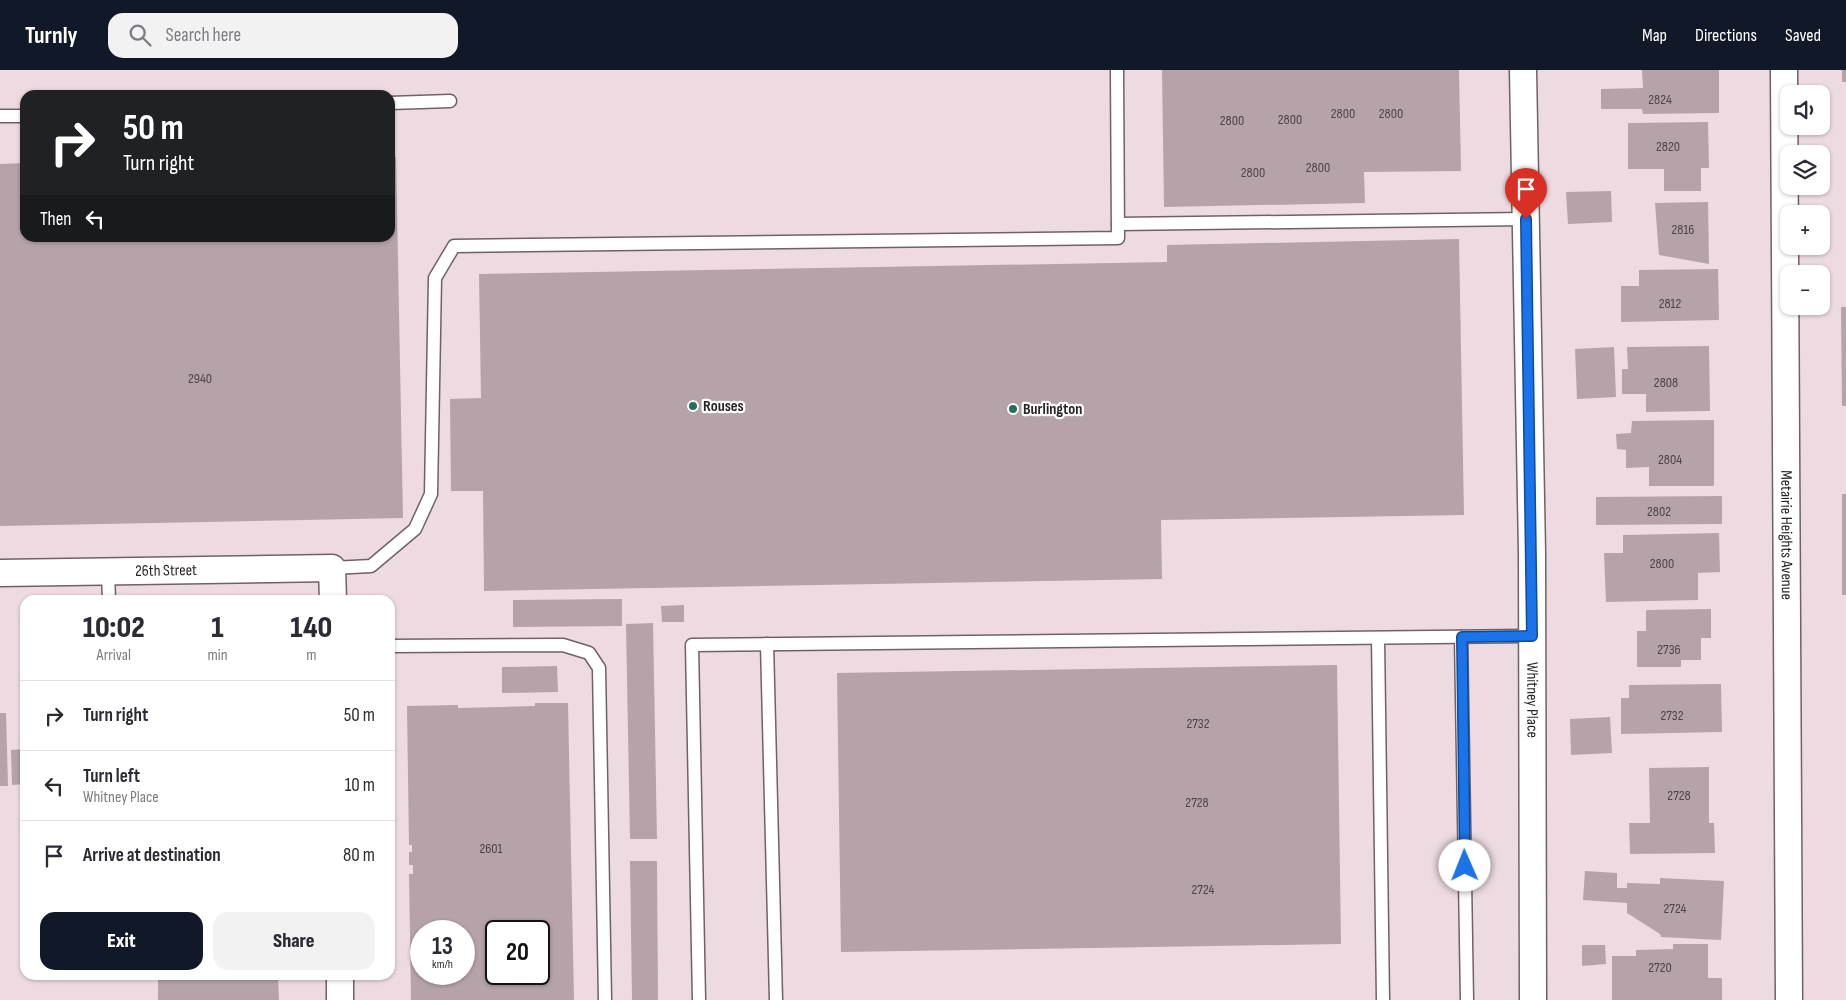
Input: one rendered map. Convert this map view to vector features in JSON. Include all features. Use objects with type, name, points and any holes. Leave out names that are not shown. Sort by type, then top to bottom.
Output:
[{"type":"street","name":"Whitney Place","points":[[1523,70],[1532,636],[1533,1000]]},
{"type":"street","name":"Metairie Heights Avenue","points":[[1784,70],[1789,1000]]},
{"type":"street","name":"26th Street","points":[[0,573],[332,568]]},
{"type":"street","points":[[332,568],[333,595]]},
{"type":"street","points":[[340,980],[340,1000]]},
{"type":"lane","points":[[332,568],[371,566],[415,529],[431,494],[436,278],[454,246],[1118,238],[1117,70]]},
{"type":"lane","points":[[395,103],[450,101]]},
{"type":"lane","points":[[0,116],[20,116]]},
{"type":"lane","points":[[1118,224],[1526,219]]},
{"type":"lane","points":[[108,572],[109,595]]},
{"type":"lane","points":[[699,1000],[692,645],[1532,636]]},
{"type":"lane","points":[[1462,637],[1467,1000]]},
{"type":"lane","points":[[1378,638],[1383,1000]]},
{"type":"lane","points":[[767,644],[776,1000]]},
{"type":"lane","points":[[395,646],[563,645],[589,654],[599,668],[605,1000]]},
{"type":"building","points":[[1162,70],[1459,70],[1461,171],[1364,172],[1365,203],[1164,207]]},
{"type":"building","points":[[1642,70],[1719,70],[1719,113],[1643,114],[1642,109],[1601,109],[1601,89],[1643,88]]},
{"type":"building","points":[[1842,70],[1846,70],[1846,82],[1842,82]]},
{"type":"building","points":[[1708,122],[1709,168],[1701,168],[1701,191],[1664,191],[1664,169],[1628,169],[1628,123]]},
{"type":"building","points":[[396,157],[403,518],[0,526],[0,164],[20,163],[20,242],[395,242]]},
{"type":"building","points":[[1611,191],[1612,222],[1568,224],[1566,192]]},
{"type":"building","points":[[1708,202],[1709,264],[1659,255],[1655,203]]},
{"type":"building","points":[[1459,239],[1464,515],[1161,520],[1162,579],[484,591],[483,491],[451,491],[450,399],[481,398],[479,274],[1167,262],[1167,245]]},
{"type":"building","points":[[1718,269],[1719,320],[1621,322],[1621,286],[1639,286],[1639,270]]},
{"type":"building","points":[[1841,307],[1846,307],[1846,406],[1842,406]]},
{"type":"building","points":[[1709,346],[1710,411],[1646,412],[1646,394],[1622,394],[1622,369],[1628,369],[1627,347]]},
{"type":"building","points":[[1614,347],[1616,397],[1577,399],[1575,349]]},
{"type":"building","points":[[1714,420],[1714,486],[1649,486],[1649,467],[1626,468],[1626,450],[1617,449],[1616,434],[1631,433],[1632,421]]},
{"type":"building","points":[[1842,494],[1846,494],[1846,595],[1842,595]]},
{"type":"building","points":[[1722,496],[1722,524],[1596,525],[1596,497]]},
{"type":"building","points":[[1719,533],[1720,572],[1698,573],[1698,600],[1606,602],[1604,553],[1623,553],[1623,535]]},
{"type":"building","points":[[622,599],[622,626],[513,627],[513,600]]},
{"type":"building","points":[[684,605],[684,622],[662,622],[661,606]]},
{"type":"building","points":[[1711,609],[1711,638],[1701,638],[1701,660],[1681,660],[1681,667],[1637,667],[1637,631],[1646,631],[1646,610]]},
{"type":"building","points":[[653,623],[657,839],[630,839],[626,624]]},
{"type":"building","points":[[1337,665],[1341,944],[841,952],[837,673]]},
{"type":"building","points":[[557,666],[558,692],[502,693],[502,667]]},
{"type":"building","points":[[1721,684],[1722,732],[1621,734],[1621,698],[1629,698],[1629,685]]},
{"type":"building","points":[[568,703],[574,1000],[411,1000],[411,985],[475,985],[475,920],[410,920],[410,937],[409,874],[413,874],[413,865],[409,865],[409,852],[412,852],[412,845],[409,845],[407,706],[458,705],[458,708]]},
{"type":"building","points":[[0,713],[6,713],[8,786],[0,786]]},
{"type":"building","points":[[1610,717],[1612,753],[1571,755],[1570,719]]},
{"type":"building","points":[[20,749],[20,784],[12,785],[11,750]]},
{"type":"building","points":[[1709,767],[1709,823],[1714,823],[1715,853],[1630,854],[1629,823],[1650,823],[1649,768]]},
{"type":"building","points":[[630,861],[657,861],[658,1000],[632,1000]]},
{"type":"building","points":[[1585,871],[1617,873],[1617,888],[1627,888],[1627,883],[1660,884],[1660,878],[1724,881],[1721,940],[1661,937],[1660,934],[1627,913],[1627,903],[1583,900]]},
{"type":"building","points":[[1673,944],[1708,944],[1708,978],[1722,978],[1722,1000],[1612,1000],[1612,956],[1636,956],[1636,950],[1673,949]]},
{"type":"building","points":[[1582,945],[1605,945],[1606,964],[1582,966]]},
{"type":"building","points":[[158,980],[278,980],[279,1000],[158,1000]]},
{"type":"place","name":"Rouses","points":[[693,406]]},
{"type":"place","name":"Burlington","points":[[1013,409]]},
{"type":"route","points":[[1465,866],[1462,637],[1532,636],[1526,219]]}]
